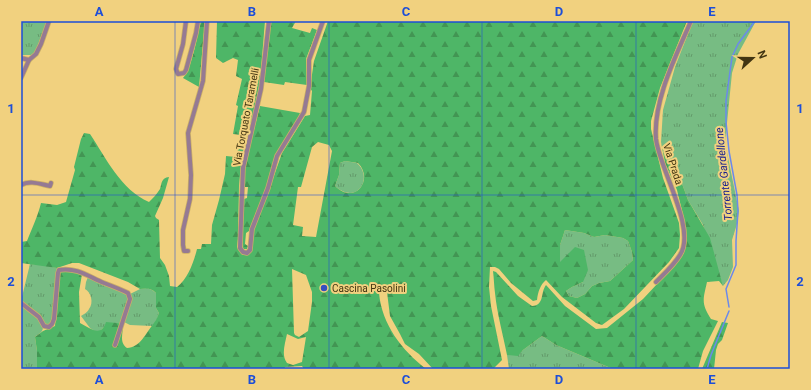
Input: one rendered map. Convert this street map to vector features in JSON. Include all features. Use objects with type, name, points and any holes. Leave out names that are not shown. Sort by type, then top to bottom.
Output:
[{"type":"street","points":[[21,78],[29,60],[38,50],[49,21]]},
{"type":"street","points":[[186,21],[183,44],[176,69],[178,74],[184,73],[186,70],[198,21]]},
{"type":"street","points":[[188,251],[184,250],[183,230],[190,199],[191,175],[188,132],[202,81],[206,21]]},
{"type":"street","name":"Via Torquato Taramelli","points":[[269,21],[261,89],[243,168],[240,248],[244,252],[250,250],[252,229],[268,188],[278,156],[304,112],[309,86],[309,60],[323,21]]},
{"type":"street","name":"Via Prada","points":[[656,282],[681,254],[684,243],[684,226],[656,140],[657,115],[669,74],[692,21]]},
{"type":"street","points":[[21,58],[29,60]]},
{"type":"street","points":[[21,185],[29,182],[50,186]]},
{"type":"street","points":[[21,303],[39,317],[44,326],[48,327],[52,324],[54,319],[59,270],[66,269],[78,271],[116,287],[128,293],[130,299],[115,345]]},
{"type":"green space","points":[[21,21],[47,21],[35,53],[31,55],[21,55]]},
{"type":"green space","points":[[201,21],[205,21],[199,87],[183,78],[192,60]]},
{"type":"green space","points":[[217,21],[265,21],[260,82],[242,155],[239,186],[237,247],[243,255],[248,254],[254,226],[264,204],[282,153],[305,116],[310,115],[312,91],[310,88],[314,61],[328,21],[687,21],[660,88],[651,121],[651,129],[663,178],[679,223],[679,248],[669,262],[624,309],[602,325],[596,323],[562,297],[546,280],[542,284],[537,300],[533,301],[511,283],[499,269],[490,267],[489,287],[491,306],[502,360],[493,369],[433,369],[419,354],[405,344],[390,316],[387,292],[383,290],[379,293],[381,305],[389,326],[401,345],[426,369],[304,369],[302,366],[285,367],[284,369],[37,369],[35,337],[43,331],[55,326],[59,273],[68,271],[82,274],[79,292],[80,323],[98,331],[104,327],[106,322],[123,325],[122,340],[127,348],[135,346],[141,340],[156,320],[159,313],[156,308],[156,293],[151,289],[140,289],[128,282],[79,263],[72,263],[57,268],[21,263],[21,242],[27,241],[41,203],[57,205],[66,202],[75,170],[74,167],[81,139],[84,133],[90,134],[122,182],[139,197],[149,202],[160,189],[163,180],[169,177],[163,198],[155,216],[159,220],[160,258],[165,265],[169,276],[170,286],[177,287],[181,284],[187,275],[197,249],[201,249],[202,244],[211,244],[212,225],[225,174],[226,156],[236,157],[241,135],[233,134],[238,106],[236,105],[242,79],[236,76],[238,60],[233,58],[223,63],[216,58]],"holes":[[[318,142],[329,145],[332,151],[316,237],[302,236],[303,227],[293,225],[298,187],[301,187],[312,147]],[[345,161],[358,163],[362,169],[364,176],[363,183],[356,192],[350,193],[335,186],[339,175],[340,163]],[[565,230],[584,233],[594,237],[605,235],[623,238],[628,241],[633,260],[610,281],[592,286],[585,294],[577,298],[569,296],[566,291],[583,282],[588,270],[584,250],[575,247],[560,262],[560,245]],[[292,269],[306,275],[312,292],[308,331],[299,337],[294,333]],[[287,334],[298,339],[306,337],[302,362],[293,365],[287,363],[284,356]]]},
{"type":"green space","points":[[270,21],[296,21],[292,28],[310,33],[312,28],[317,30],[306,59],[307,85],[285,82],[284,85],[264,82]]},
{"type":"green space","points":[[693,21],[756,21],[738,54],[732,73],[725,143],[739,211],[732,240],[733,267],[728,280],[723,286],[703,225],[688,200],[677,170],[667,162],[661,142],[663,110],[675,67]]},
{"type":"green space","points":[[260,106],[300,113],[296,123],[279,149],[266,188],[249,231],[246,233],[245,244],[248,246],[247,249],[243,249],[244,199],[247,198],[248,187],[244,187],[244,168]]},
{"type":"green space","points":[[661,142],[667,161],[677,170],[688,200],[710,238],[723,286],[719,281],[707,282],[704,305],[711,319],[718,321],[703,351],[698,369],[613,369],[556,345],[542,336],[523,350],[518,356],[507,355],[497,309],[493,271],[496,272],[518,296],[532,306],[541,301],[546,285],[565,306],[596,329],[607,328],[643,299],[684,253],[685,223],[677,190],[665,163]]},
{"type":"green space","points":[[345,161],[357,163],[362,169],[364,176],[361,188],[350,193],[335,186],[339,175],[340,163]]},
{"type":"green space","points":[[565,230],[584,233],[594,237],[605,235],[623,238],[628,241],[633,260],[610,281],[592,286],[585,294],[577,298],[569,296],[566,291],[583,282],[560,262],[560,245]]},
{"type":"green space","points":[[30,264],[57,268],[52,318],[50,324],[46,326],[37,314],[26,307],[21,301]]},
{"type":"green space","points":[[88,277],[127,294],[128,298],[121,324],[104,327],[100,331],[96,332],[90,328],[81,316],[91,307],[92,301],[90,295],[85,289]]},
{"type":"green space","points":[[147,288],[156,293],[156,308],[159,313],[156,322],[152,326],[130,325],[124,322],[131,299],[130,294],[140,289]]},
{"type":"green space","points":[[21,306],[42,324],[43,328],[41,332],[35,337],[37,369],[21,369]]},
{"type":"green space","points":[[722,322],[728,323],[722,340],[718,344],[716,350],[714,369],[702,369]]},
{"type":"green space","points":[[542,336],[556,345],[613,369],[509,369],[507,355],[518,355]]},
{"type":"waterway","name":"Torrente Gardellone","points":[[729,307],[726,289],[736,265],[738,211],[737,195],[729,151],[726,122],[726,101],[732,57],[738,44],[755,21]]},
{"type":"waterway","name":"Torrente Gardellone","points":[[707,369],[711,355],[729,311]]},
{"type":"place","name":"Cascina Pasolini","points":[[324,288]]}]
